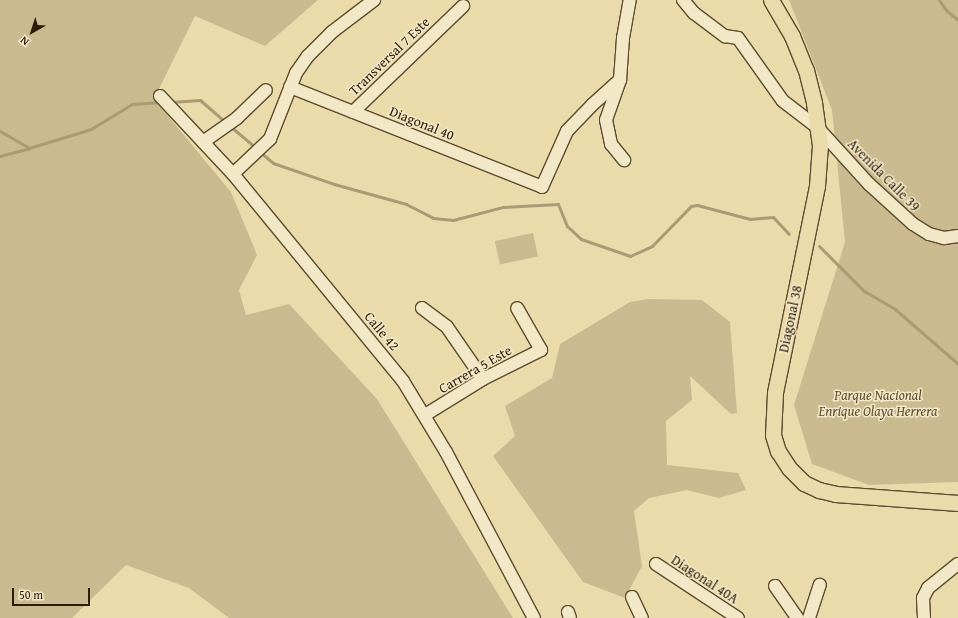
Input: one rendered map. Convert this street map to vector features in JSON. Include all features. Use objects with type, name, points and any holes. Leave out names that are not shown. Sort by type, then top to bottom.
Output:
[{"type":"main road","name":"Diagonal 38","points":[[771,0],[792,36],[806,70],[818,128],[820,169],[772,413],[773,435],[778,451],[789,468],[804,483],[819,490],[836,494],[958,503]]},
{"type":"street","points":[[233,174],[270,139],[290,87],[308,56],[332,32],[374,0]]},
{"type":"street","points":[[624,160],[611,144],[606,120],[620,80],[623,38],[630,0]]},
{"type":"street","name":"Avenida Calle 39","points":[[683,0],[694,12],[725,36],[738,38],[783,101],[818,128],[869,184],[913,224],[939,237],[958,236]]},
{"type":"street","name":"Transversal 7 Este","points":[[353,112],[463,6]]},
{"type":"street","name":"Diagonal 40","points":[[290,87],[542,187],[568,131],[592,105],[620,80]]},
{"type":"street","points":[[203,142],[237,118],[266,90]]},
{"type":"street","name":"Calle 42","points":[[160,96],[233,174],[403,380],[425,415],[534,618]]},
{"type":"street","points":[[422,308],[447,327],[483,379]]},
{"type":"street","name":"Carrera 5 Este","points":[[425,415],[483,379],[541,350],[517,308]]},
{"type":"street","name":"Diagonal 40A","points":[[656,564],[738,618]]},
{"type":"street","points":[[924,618],[924,598],[928,588],[958,564]]},
{"type":"street","points":[[809,618],[820,585]]},
{"type":"street","points":[[775,586],[797,618]]},
{"type":"street","points":[[632,597],[642,618]]},
{"type":"green space","points":[[0,0],[318,0],[265,46],[195,16],[154,99],[231,192],[257,255],[239,290],[246,315],[289,304],[377,399],[513,618],[229,618],[189,588],[126,565],[72,618],[0,618]]},
{"type":"green space","name":"Parque Nacional Enrique Olaya Herrera","points":[[789,0],[958,0],[958,482],[869,485],[812,464],[794,405],[845,242],[832,110]]},
{"type":"green space","points":[[533,233],[538,256],[500,265],[495,241]]},
{"type":"green space","points":[[648,299],[702,300],[730,322],[737,413],[731,414],[690,376],[692,400],[666,421],[667,465],[738,473],[746,490],[719,498],[687,490],[649,498],[634,511],[642,566],[625,598],[583,582],[493,456],[515,436],[505,406],[552,378],[560,344],[630,302]]},
{"type":"waterway","points":[[939,0],[947,11],[958,20]]},
{"type":"waterway","points":[[171,102],[200,100],[225,122]]},
{"type":"waterway","points":[[0,131],[29,148],[91,129],[132,104],[161,102]]},
{"type":"waterway","points":[[231,127],[256,148]]},
{"type":"waterway","points":[[0,156],[29,148]]},
{"type":"waterway","points":[[260,152],[273,163],[334,184],[406,204],[433,218],[453,220],[503,207],[558,204],[567,226],[581,239],[630,256],[652,246],[691,206],[697,205],[750,219],[773,217],[789,234]]},
{"type":"waterway","points":[[819,246],[864,291],[895,309],[958,364]]}]
